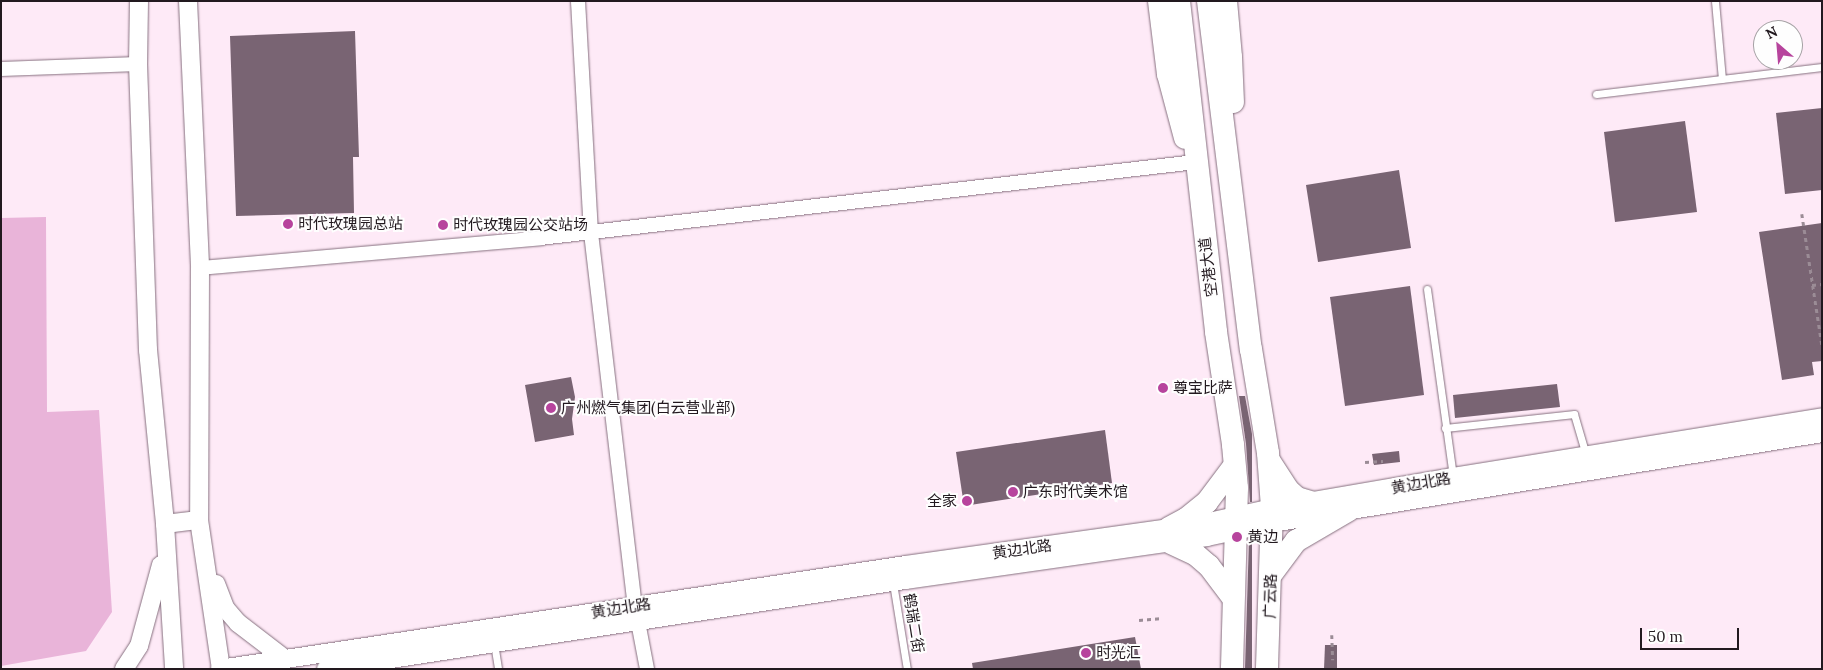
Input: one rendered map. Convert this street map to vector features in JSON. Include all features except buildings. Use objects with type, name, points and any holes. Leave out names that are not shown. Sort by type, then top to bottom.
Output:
[{"type":"main road","points":[[1160,1],[1174,103],[1186,141],[1196,162]]},
{"type":"main road","name":"空港大道","points":[[1180,1],[1196,162],[1234,466],[1235,524]]},
{"type":"main road","points":[[1208,1],[1256,383],[1269,459],[1272,516]]},
{"type":"main road","points":[[1226,1],[1233,99],[1227,158]]},
{"type":"main road","points":[[1223,384],[1256,383]]},
{"type":"main road","points":[[1269,459],[1288,490],[1298,498],[1310,502]]},
{"type":"main road","points":[[1233,598],[1210,566],[1170,535],[1207,502],[1234,466]]},
{"type":"main road","points":[[1270,576],[1296,541],[1349,510]]},
{"type":"main road","name":"广云路","points":[[1268,659],[1272,516]]},
{"type":"main road","points":[[1235,524],[1232,658],[1268,659]]},
{"type":"street","points":[[139,1],[138,64],[148,350],[164,524],[174,669]]},
{"type":"street","points":[[188,1],[200,268],[199,520],[220,669]]},
{"type":"street","points":[[578,1],[591,233],[636,614],[647,669]]},
{"type":"street","points":[[1,69],[138,64]]},
{"type":"street","points":[[200,268],[591,233],[1196,162]]},
{"type":"street","name":"黄边北路","points":[[1272,516],[1310,502],[1822,417]]},
{"type":"street","name":"黄边北路","points":[[739,598],[893,582],[1235,524],[1272,516],[1349,510],[1822,433]]},
{"type":"street","points":[[164,524],[199,520]]},
{"type":"street","name":"黄边北路","points":[[326,669],[493,636],[1170,535]]},
{"type":"street","points":[[124,669],[139,646],[165,550]]},
{"type":"street","points":[[204,550],[225,608],[249,633],[284,659]]},
{"type":"street","name":"黄边北路","points":[[220,669],[284,659],[394,657]]},
{"type":"lane","points":[[1715,1],[1722,79]]},
{"type":"lane","points":[[1596,94],[1822,67]]},
{"type":"lane","points":[[1427,289],[1453,477]]},
{"type":"lane","points":[[1445,428],[1574,414],[1587,455]]},
{"type":"lane","name":"鹤瑞二街","points":[[893,582],[907,669]]},
{"type":"lane","points":[[493,636],[498,669]]},
{"type":"path","points":[[1802,214],[1822,344]]},
{"type":"path","points":[[1812,285],[1822,284]]},
{"type":"path","points":[[1365,462],[1383,460]]},
{"type":"path","points":[[1138,620],[1160,618]]},
{"type":"path","points":[[1332,635],[1333,660]]},
{"type":"shaded area","points":[[46,217],[47,412],[99,410],[112,612],[86,651],[1,666],[1,218]]},
{"type":"place","name":"时代玫瑰园总站","points":[[288,224]]},
{"type":"place","name":"时代玫瑰园公交站场","points":[[443,225]]},
{"type":"place","name":"尊宝比萨","points":[[1163,388]]},
{"type":"place","name":"广州燃气集团(白云营业部)","points":[[551,408]]},
{"type":"place","name":"广东时代美术馆","points":[[1013,492]]},
{"type":"place","name":"全家","points":[[967,501]]},
{"type":"place","name":"黄边","points":[[1237,537]]},
{"type":"place","name":"时光汇","points":[[1086,653]]}]
